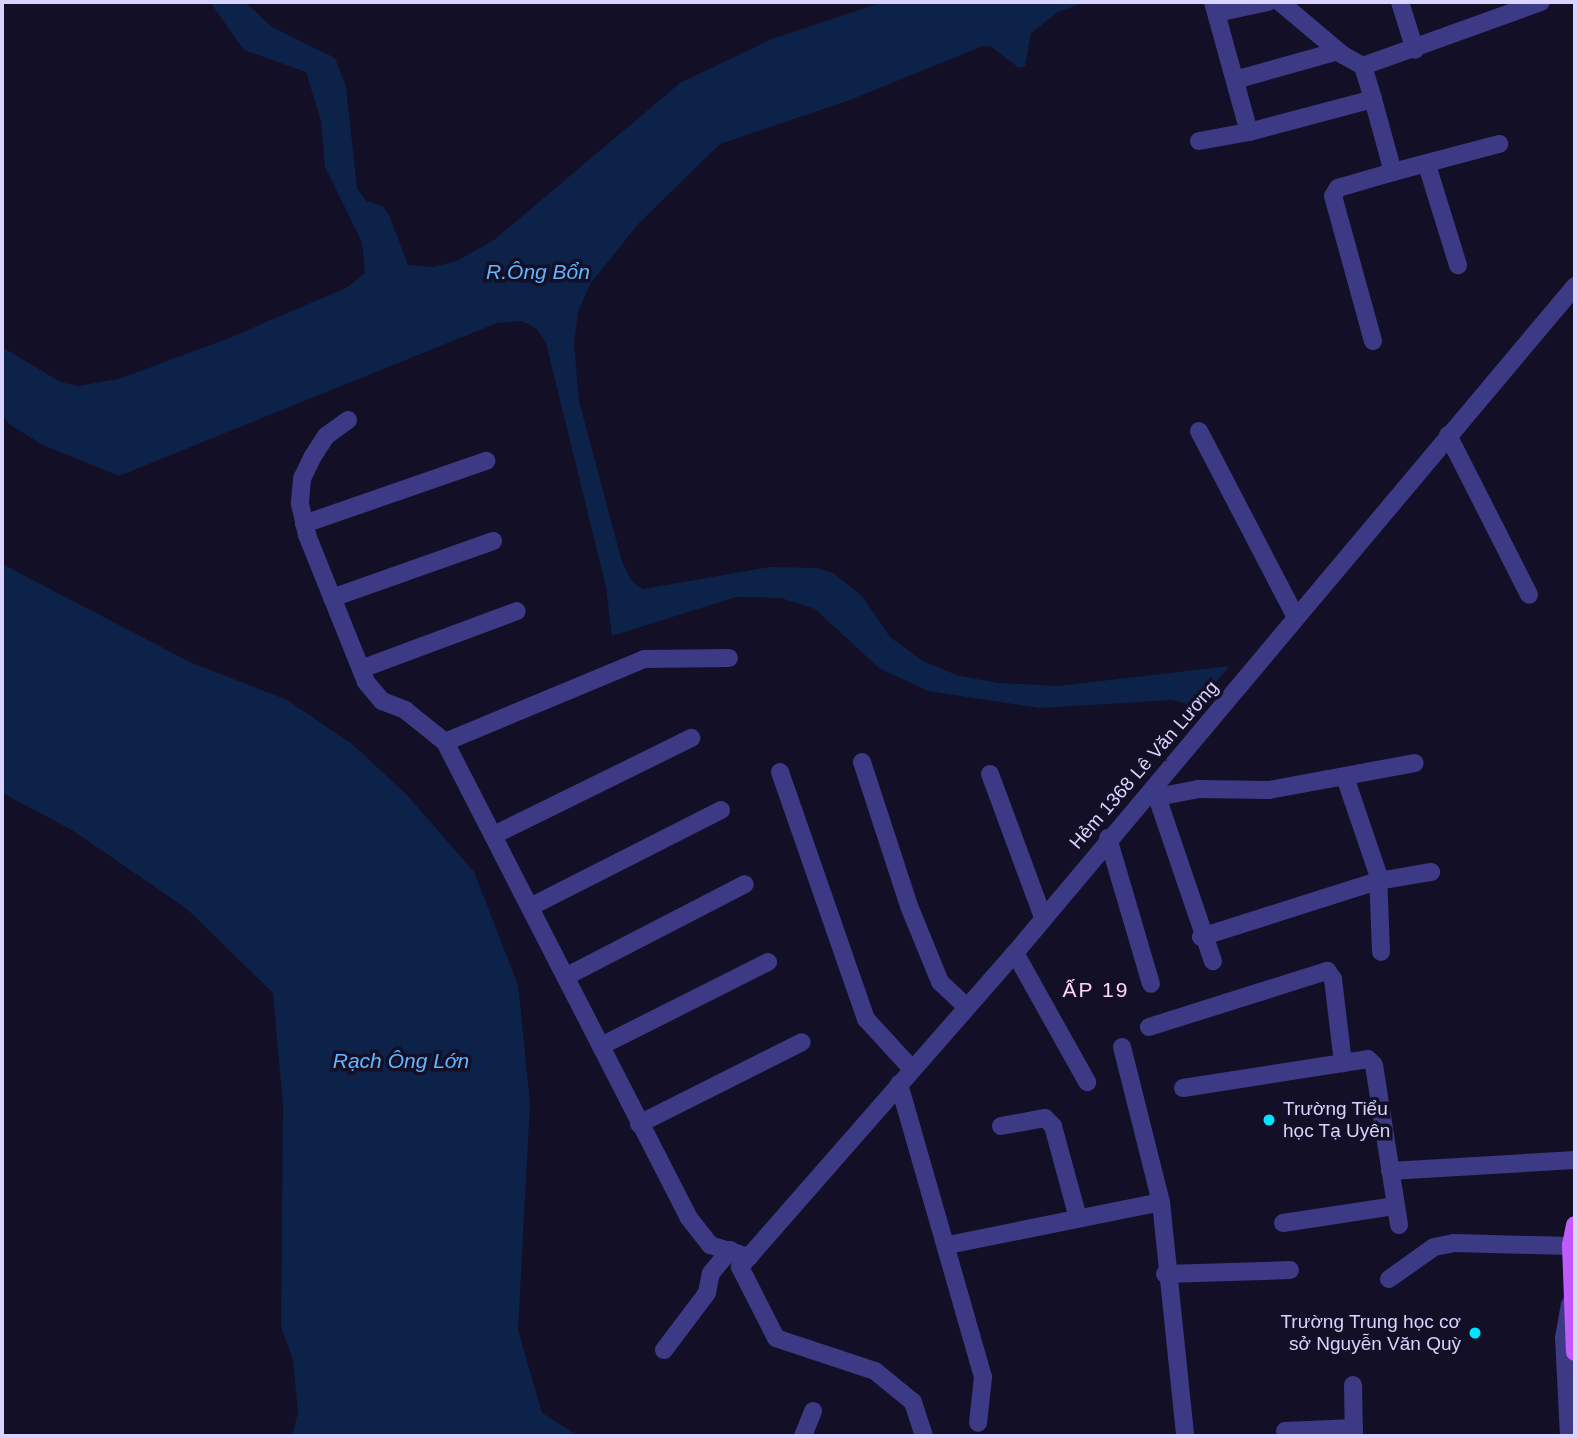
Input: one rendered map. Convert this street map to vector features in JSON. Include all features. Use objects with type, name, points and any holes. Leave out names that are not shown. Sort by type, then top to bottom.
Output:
[{"type":"main road","points":[[1575,1226],[1571,1246],[1575,1352]]},
{"type":"street","points":[[1249,132],[1215,7],[1268,2]]},
{"type":"street","points":[[1280,2],[1338,51],[1363,66],[1394,172]]},
{"type":"street","points":[[1400,2],[1409,52]]},
{"type":"street","points":[[1363,66],[1409,52],[1533,3]]},
{"type":"street","points":[[1235,80],[1338,51]]},
{"type":"street","points":[[1199,141],[1249,132],[1373,99]]},
{"type":"street","points":[[1373,341],[1333,196],[1338,188],[1499,144]]},
{"type":"street","points":[[1427,165],[1458,265]]},
{"type":"street","name":"Hẻm 1368 Lê Văn Lương","points":[[745,1262],[1015,953],[1108,838],[1155,791],[1296,617],[1575,286]]},
{"type":"street","points":[[348,420],[326,436],[302,479],[304,524],[361,669],[382,701],[405,709],[445,743],[532,906],[639,1124],[689,1218],[710,1245],[730,1250],[745,1262],[748,1286],[776,1338],[875,1371],[913,1402],[923,1436]]},
{"type":"street","points":[[1199,431],[1296,617]]},
{"type":"street","points":[[1448,435],[1529,594]]},
{"type":"street","points":[[304,524],[486,461]]},
{"type":"street","points":[[332,598],[493,541]]},
{"type":"street","points":[[361,669],[517,611]]},
{"type":"street","points":[[445,743],[644,659],[729,658]]},
{"type":"street","points":[[494,835],[691,738]]},
{"type":"street","points":[[862,762],[909,906],[940,982],[967,1007]]},
{"type":"street","points":[[1213,961],[1201,937],[1155,791],[1269,790],[1415,763]]},
{"type":"street","points":[[780,772],[866,1018],[912,1069]]},
{"type":"street","points":[[990,774],[1043,918]]},
{"type":"street","points":[[1345,777],[1378,881],[1381,952]]},
{"type":"street","points":[[532,906],[721,810]]},
{"type":"street","points":[[1108,838],[1152,984]]},
{"type":"street","points":[[1201,937],[1378,881],[1432,872]]},
{"type":"street","points":[[567,976],[746,884]]},
{"type":"street","points":[[1015,953],[1087,1082]]},
{"type":"street","points":[[601,1046],[768,962]]},
{"type":"street","points":[[1149,1027],[1327,971],[1333,979],[1343,1063]]},
{"type":"street","points":[[639,1124],[802,1042]]},
{"type":"street","points":[[1122,1047],[1161,1202],[1166,1274],[1185,1436]]},
{"type":"street","points":[[1183,1088],[1368,1059],[1374,1065],[1399,1225]]},
{"type":"street","points":[[899,1084],[948,1245],[984,1377],[978,1423]]},
{"type":"street","points":[[1001,1126],[1045,1118],[1053,1126],[1078,1218]]},
{"type":"street","points":[[1390,1171],[1575,1160]]},
{"type":"street","points":[[948,1245],[1161,1202]]},
{"type":"street","points":[[1283,1223],[1394,1206]]},
{"type":"street","points":[[1389,1279],[1434,1247],[1454,1243],[1571,1246]]},
{"type":"street","points":[[664,1350],[707,1293],[711,1273],[730,1250]]},
{"type":"street","points":[[1166,1274],[1290,1270]]},
{"type":"street","points":[[1569,1436],[1564,1338],[1572,1291]]},
{"type":"street","points":[[1285,1431],[1354,1432],[1353,1385]]},
{"type":"street","points":[[803,1436],[813,1411]]},
{"type":"water","name":"R.Ông Bổn","points":[[210,2],[245,2],[272,27],[335,58],[346,87],[357,188],[366,201],[383,206],[389,215],[408,265],[433,267],[457,261],[494,240],[680,83],[772,39],[883,2],[1086,2],[1058,12],[1031,33],[1025,66],[1019,68],[990,46],[983,46],[850,100],[720,144],[639,223],[590,284],[578,312],[574,344],[579,401],[622,562],[632,582],[643,589],[770,567],[818,568],[833,573],[862,596],[890,637],[923,661],[959,676],[999,683],[1058,686],[1230,666],[1189,712],[1185,703],[1171,700],[1040,708],[928,691],[879,668],[815,609],[781,598],[736,597],[612,636],[606,587],[546,343],[537,329],[522,321],[497,323],[119,476],[43,445],[9,424],[2,414],[2,347],[60,382],[78,386],[119,379],[229,338],[346,288],[365,273],[362,242],[325,167],[321,121],[306,72],[244,50]]},
{"type":"water","name":"Rạch Ông Lớn","points":[[2,564],[190,662],[287,700],[352,744],[407,795],[474,872],[518,985],[530,1103],[518,1330],[542,1413],[578,1436],[292,1436],[298,1412],[293,1361],[281,1326],[283,1106],[273,993],[187,909],[72,830],[2,793]]},
{"type":"place","name":"Trường Tiểu học Tạ Uyên","points":[[1269,1120]]},
{"type":"place","name":"Trường Trung học cơ sở Nguyễn Văn Quỳ","points":[[1475,1333]]},
{"type":"district","name":"ẤP 19","points":[[1096,990]]}]
